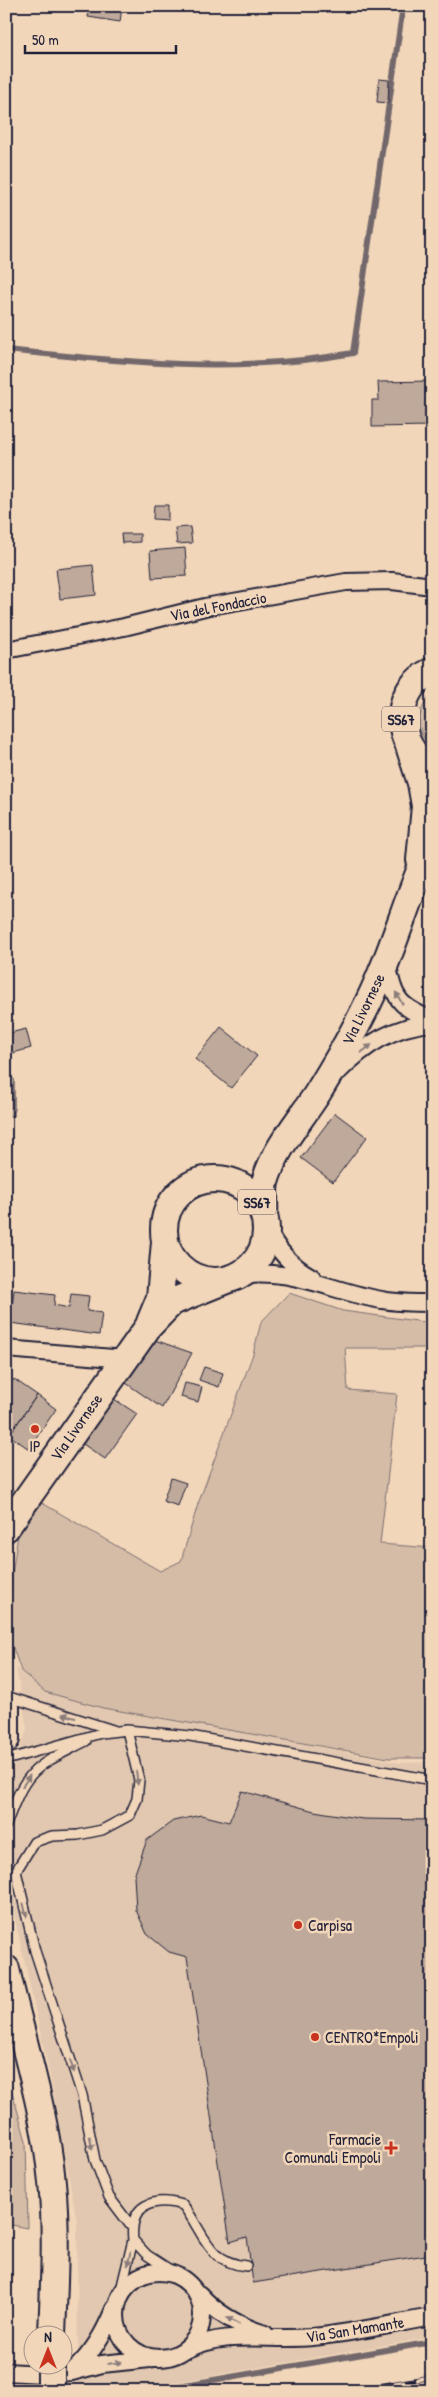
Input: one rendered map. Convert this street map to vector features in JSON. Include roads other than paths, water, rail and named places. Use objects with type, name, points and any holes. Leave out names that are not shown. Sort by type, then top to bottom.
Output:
[{"type":"main road","name":"Via Livornese","points":[[418,871],[426,806],[421,782],[403,734],[401,717],[404,700],[413,685],[430,670]]},
{"type":"main road","name":"Via Livornese","points":[[410,749],[421,762],[432,768]]},
{"type":"main road","name":"Via Livornese","points":[[148,1328],[160,1298],[165,1242],[164,1227],[167,1212],[174,1200],[190,1186],[245,1170],[267,1156],[287,1136],[317,1094],[363,1014],[387,959],[418,871],[432,842]]},
{"type":"main road","name":"Via Livornese","points":[[6,1528],[125,1359],[148,1328],[172,1302],[233,1277],[248,1268],[258,1256],[264,1242],[264,1184],[287,1136]]},
{"type":"main road","name":"SS67","points":[[212,1179],[228,1181],[244,1188],[256,1200],[265,1221]]},
{"type":"main road","points":[[165,1242],[172,1257],[183,1270],[198,1278],[214,1281],[233,1277]]},
{"type":"main road","points":[[6,1707],[6,1739]]},
{"type":"main road","points":[[7,1975],[37,2090],[52,2182],[54,2244],[52,2324]]},
{"type":"main road","points":[[51,2391],[58,2374]]},
{"type":"street","name":"Via del Fondaccio","points":[[6,650],[124,627],[205,607],[346,582],[392,581],[432,586]]},
{"type":"street","points":[[387,959],[391,984],[401,1004],[411,1012],[432,1021]]},
{"type":"street","points":[[317,1094],[350,1060],[385,1034],[412,1024],[432,1021]]},
{"type":"street","points":[[265,1221],[280,1252],[301,1271],[332,1287]]},
{"type":"street","points":[[233,1277],[264,1272],[290,1276],[381,1300],[432,1303]]},
{"type":"street","points":[[6,1349],[125,1359]]},
{"type":"street","points":[[72,2363],[90,2355],[104,2333],[118,2298],[129,2283],[141,2275],[156,2271],[170,2273],[187,2282],[198,2296],[202,2308],[202,2322],[198,2335],[190,2345],[179,2353],[158,2358],[72,2367]]},
{"type":"street","name":"Via San Mamante","points":[[187,2282],[210,2306],[229,2319],[248,2329],[279,2338]]},
{"type":"street","points":[[118,2298],[115,2316],[118,2329],[124,2341],[134,2350],[145,2356],[158,2358]]},
{"type":"street","name":"Via San Mamante","points":[[179,2353],[207,2341],[227,2338],[312,2337],[432,2317]]},
{"type":"street","points":[[6,2372],[22,2373]]},
{"type":"lane","points":[[6,1696],[116,1731]]},
{"type":"lane","points":[[127,1730],[139,1780],[137,1799],[130,1816],[102,1830],[52,1836],[34,1842],[16,1871],[35,1951],[82,2095],[95,2160],[109,2197],[131,2226]]},
{"type":"lane","points":[[6,1760],[101,1733],[127,1730],[190,1736],[432,1780]]},
{"type":"lane","points":[[6,1825],[23,1785],[37,1767],[101,1733]]},
{"type":"lane","points":[[118,2298],[132,2240],[131,2226],[135,2215],[152,2202],[169,2201],[183,2205],[212,2252],[227,2262],[246,2266]]},
{"type":"lane","points":[[132,2240],[147,2256],[187,2282]]},
{"type":"waterway","points":[[6,350],[136,362],[180,364],[266,363],[353,353],[403,6]]},
{"type":"waterway","points":[[150,2391],[432,2342]]},
{"type":"railway","points":[[351,2391],[432,2377]]},
{"type":"railway","points":[[414,2391],[432,2388]]},
{"type":"place","name":"IP","points":[[35,1429]]},
{"type":"place","name":"Carpisa","points":[[298,1925]]},
{"type":"place","name":"CENTRO*Empoli","points":[[315,2037]]},
{"type":"place","name":"Farmacie Comunali Empoli","points":[[391,2148]]}]
